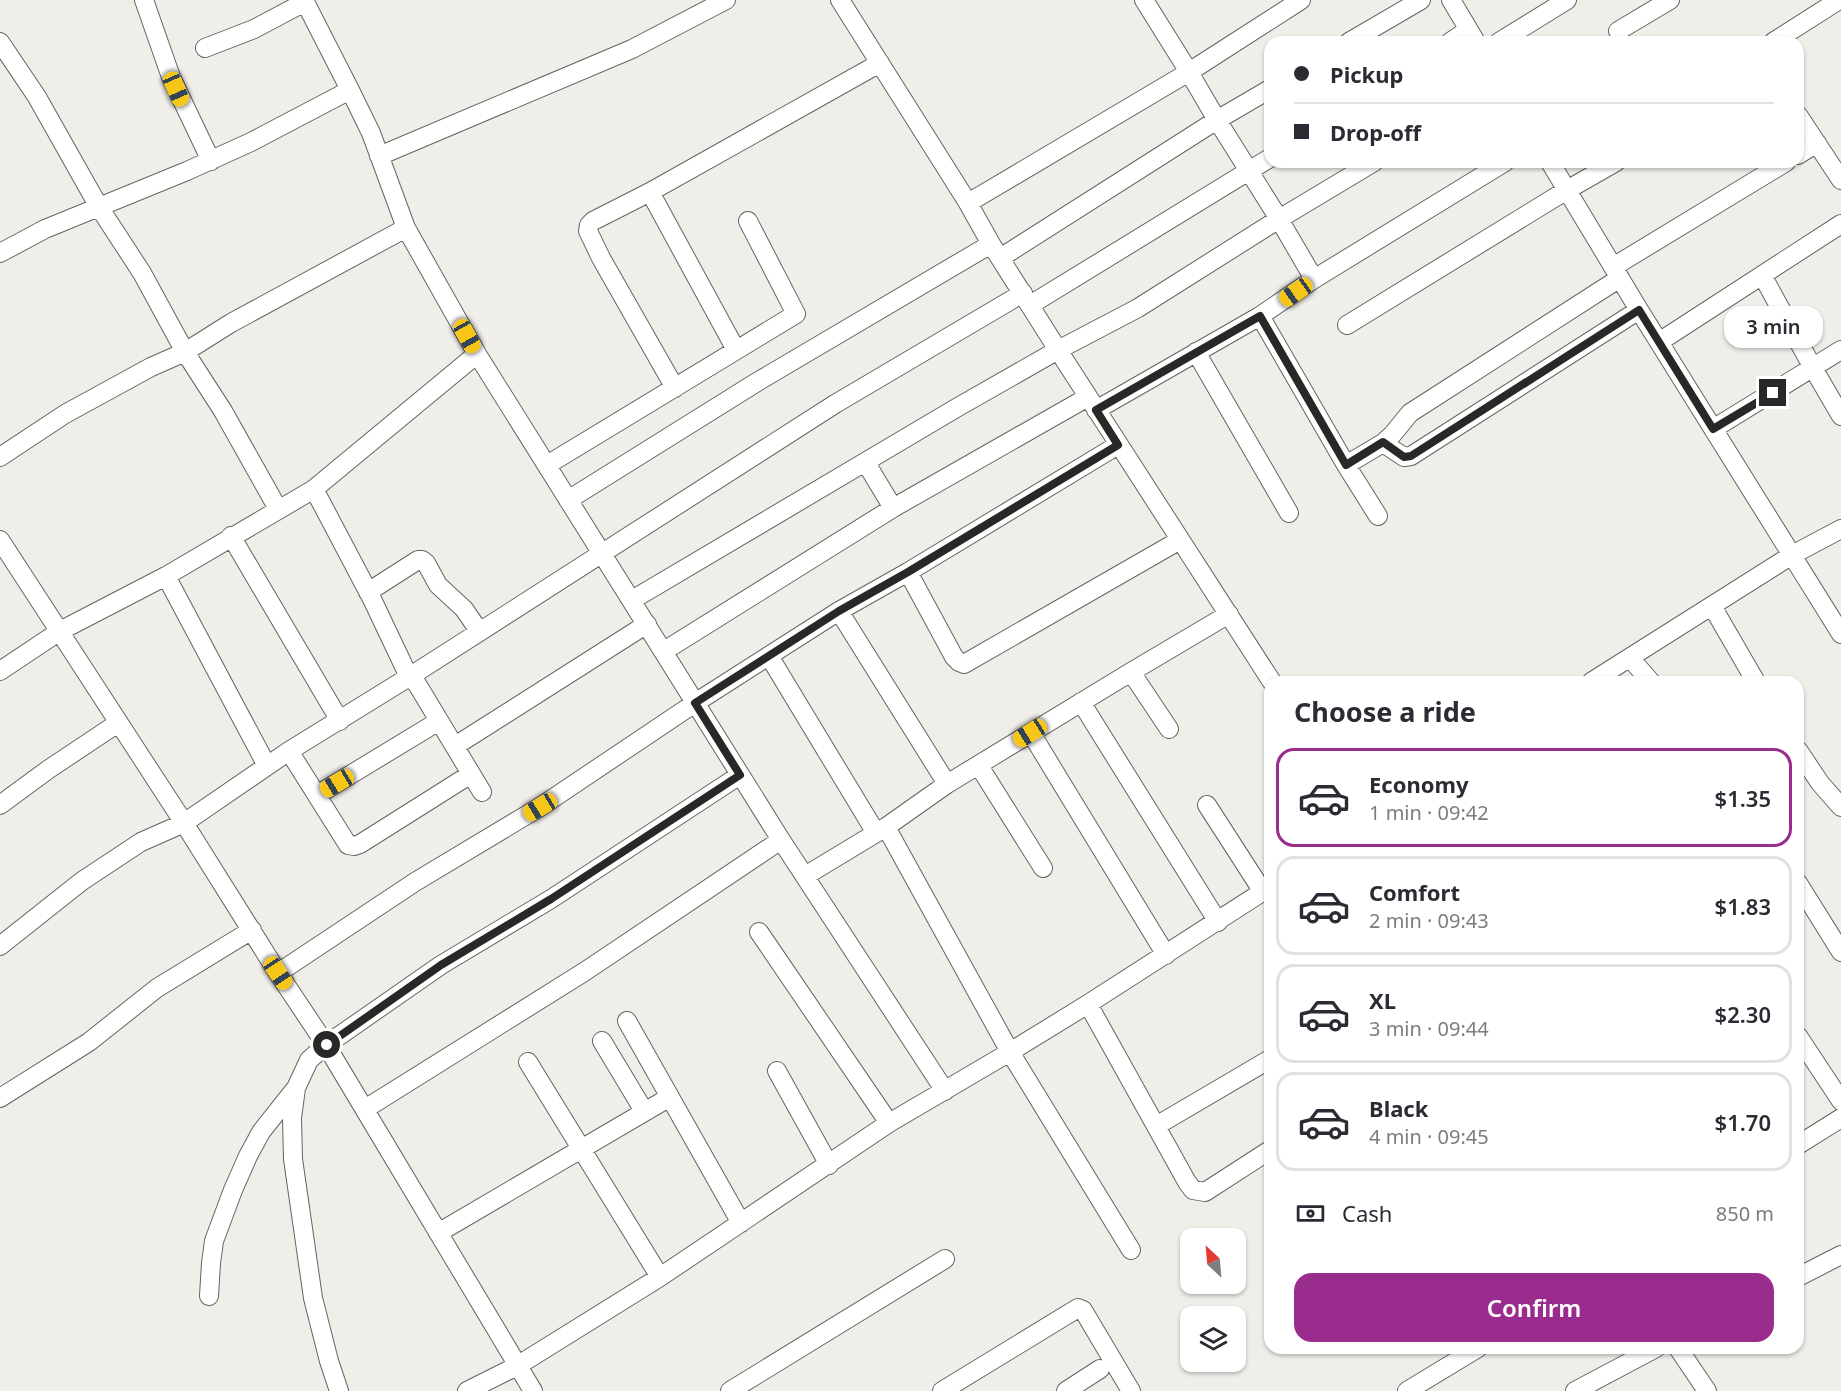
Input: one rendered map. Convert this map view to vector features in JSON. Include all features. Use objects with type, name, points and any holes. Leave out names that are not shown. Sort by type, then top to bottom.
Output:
[{"type":"street","points":[[144,0],[171,77],[211,160]]},
{"type":"street","points":[[379,156],[633,49],[726,0]]},
{"type":"street","points":[[1144,0],[1314,279]]},
{"type":"street","points":[[968,203],[1189,72],[1301,0]]},
{"type":"street","points":[[1360,36],[1420,0]]},
{"type":"street","points":[[1509,36],[1567,0]]},
{"type":"street","points":[[1618,31],[1670,0]]},
{"type":"street","points":[[1782,36],[1839,0]]},
{"type":"street","points":[[205,48],[254,29],[304,1],[370,133],[406,228],[477,354],[781,840],[945,1091]]},
{"type":"street","points":[[1457,2],[1472,36]]},
{"type":"street","points":[[848,3],[880,63],[968,203],[995,251],[1268,676]]},
{"type":"street","points":[[0,42],[37,97],[99,207],[142,273],[185,352],[223,411],[278,509]]},
{"type":"street","points":[[675,388],[600,258],[588,231],[589,225],[593,220],[650,192],[880,63]]},
{"type":"street","points":[[0,253],[45,229],[251,142],[350,90]]},
{"type":"street","points":[[568,500],[757,382],[995,251],[1264,93]]},
{"type":"street","points":[[1804,124],[1838,168]]},
{"type":"street","points":[[1804,151],[1817,143]]},
{"type":"street","points":[[0,946],[82,881],[141,842],[184,823],[289,751],[410,677],[835,404],[1026,299],[1264,162]]},
{"type":"street","points":[[632,600],[958,407],[1138,308],[1364,168]]},
{"type":"street","points":[[664,651],[893,508],[1196,352],[1260,316],[1314,279],[1494,168]]},
{"type":"street","points":[[1554,168],[1616,273],[1841,634]]},
{"type":"street","points":[[1347,326],[1606,168]]},
{"type":"street","points":[[1346,465],[1392,435],[1410,413],[1616,273],[1777,168]]},
{"type":"street","points":[[650,192],[736,350]]},
{"type":"street","points":[[547,465],[796,314],[748,221]]},
{"type":"street","points":[[1659,342],[1841,224]]},
{"type":"street","points":[[0,457],[65,414],[152,367],[185,352],[231,323],[406,228]]},
{"type":"street","points":[[1762,274],[1841,416]]},
{"type":"street","points":[[1383,442],[1404,457],[1411,456],[1639,310]]},
{"type":"street","points":[[1260,316],[1378,516]]},
{"type":"street","points":[[1713,429],[1841,350]]},
{"type":"street","points":[[1196,352],[1289,513]]},
{"type":"street","points":[[0,671],[60,631],[166,576],[314,489],[477,354]]},
{"type":"street","points":[[278,973],[415,882],[540,807],[695,703],[839,611],[1118,445]]},
{"type":"street","points":[[866,463],[893,508]]},
{"type":"street","points":[[314,489],[410,677],[417,684],[482,792]]},
{"type":"street","points":[[1601,676],[1792,555],[1841,529]]},
{"type":"street","points":[[231,536],[340,721]]},
{"type":"street","points":[[0,540],[184,823],[278,973],[327,1045],[533,1391]]},
{"type":"street","points":[[908,572],[954,657],[964,664],[1180,540]]},
{"type":"street","points":[[368,592],[418,560],[422,560],[426,562],[438,585],[464,609],[479,631]]},
{"type":"street","points":[[166,576],[267,766]]},
{"type":"street","points":[[1712,606],[1753,676]]},
{"type":"street","points":[[839,611],[947,784]]},
{"type":"street","points":[[805,876],[881,830],[947,784],[1229,615]]},
{"type":"street","points":[[455,746],[647,624]]},
{"type":"street","points":[[769,656],[881,830],[1010,1053],[1131,1250]]},
{"type":"street","points":[[1630,658],[1646,676]]},
{"type":"street","points":[[1131,672],[1169,729]]},
{"type":"street","points":[[1081,702],[1218,922]]},
{"type":"street","points":[[317,795],[439,721]]},
{"type":"street","points":[[0,805],[118,723]]},
{"type":"street","points":[[1030,733],[1166,955]]},
{"type":"street","points":[[289,751],[348,845],[354,846],[471,774]]},
{"type":"street","points":[[1804,759],[1820,783],[1841,807]]},
{"type":"street","points":[[979,766],[1043,868]]},
{"type":"street","points":[[209,1296],[214,1241],[233,1190],[261,1131],[296,1088],[309,1060],[441,965],[551,899],[740,775]]},
{"type":"street","points":[[1207,804],[1264,885]]},
{"type":"street","points":[[365,1109],[584,972],[781,840]]},
{"type":"street","points":[[467,1391],[518,1366],[660,1277],[890,1124],[1010,1053],[1264,891]]},
{"type":"street","points":[[1804,893],[1841,952]]},
{"type":"street","points":[[0,1098],[89,1042],[157,988],[252,930]]},
{"type":"street","points":[[759,932],[890,1124]]},
{"type":"street","points":[[1088,1004],[1193,1190],[1205,1192],[1264,1154]]},
{"type":"street","points":[[627,1021],[741,1223]]},
{"type":"street","points":[[602,1041],[644,1111]]},
{"type":"street","points":[[1804,1045],[1841,1101]]},
{"type":"street","points":[[528,1062],[660,1277]]},
{"type":"street","points":[[1156,1126],[1264,1063]]},
{"type":"street","points":[[777,1071],[829,1165]]},
{"type":"street","points":[[296,1088],[292,1118],[293,1159],[299,1208],[313,1298],[339,1391]]},
{"type":"street","points":[[438,1233],[670,1097]]},
{"type":"street","points":[[1804,1141],[1841,1118]]},
{"type":"street","points":[[1804,1274],[1841,1256]]},
{"type":"street","points":[[730,1391],[945,1259]]},
{"type":"street","points":[[942,1391],[1078,1308],[1083,1310],[1131,1391]]},
{"type":"street","points":[[1415,1389],[1469,1354]]},
{"type":"street","points":[[1575,1391],[1645,1354]]},
{"type":"street","points":[[1682,1354],[1707,1391]]},
{"type":"street","points":[[1066,1391],[1100,1369]]},
{"type":"route","points":[[327,1045],[441,965],[551,899],[740,775],[695,703],[839,611],[1118,445],[1096,410],[1260,316],[1346,465],[1383,442],[1404,457],[1411,456],[1639,310],[1713,429],[1773,393]]}]
